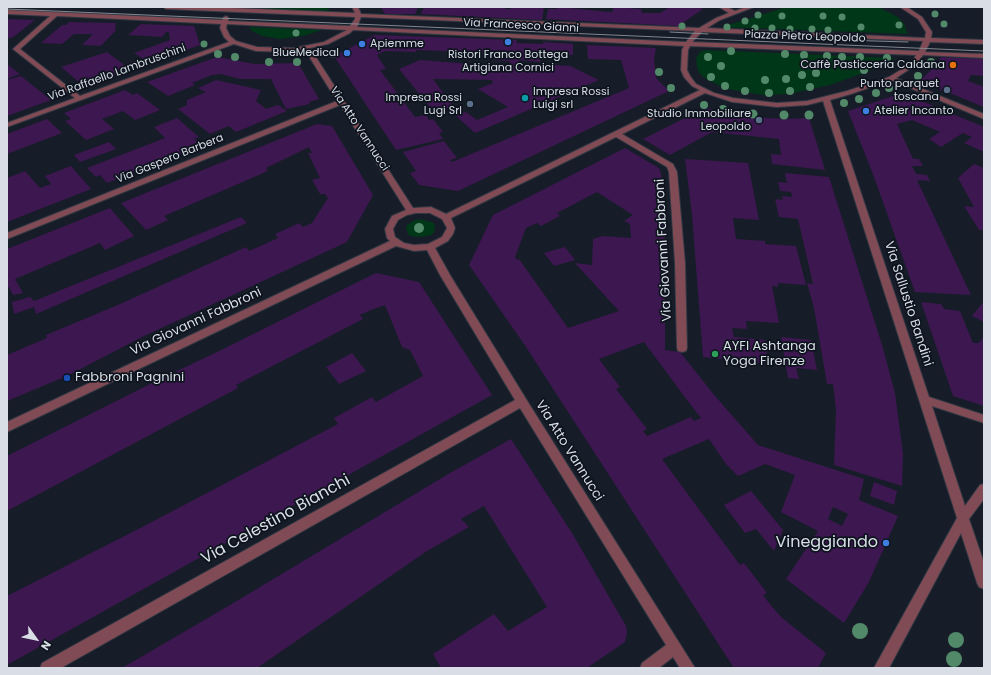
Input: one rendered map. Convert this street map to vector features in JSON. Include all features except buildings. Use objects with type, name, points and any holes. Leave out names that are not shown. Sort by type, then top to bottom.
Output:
[{"type":"street","name":"Via Francesco Gianni","points":[[166,7],[238,8],[358,15],[700,30]]},
{"type":"street","points":[[238,8],[224,23],[225,33],[234,42],[249,47],[266,50],[294,50],[307,48],[334,40],[352,29],[356,24],[358,15],[355,7]]},
{"type":"street","points":[[722,7],[734,13]]},
{"type":"street","name":"Piazza Pietro Leopoldo","points":[[688,44],[700,30],[711,23],[751,7]]},
{"type":"street","points":[[688,44],[684,56],[685,74],[694,85],[704,91],[725,99],[767,105],[788,105],[826,99],[862,89],[891,78],[914,64],[922,53],[928,39],[928,32],[923,21],[903,7]]},
{"type":"street","name":"Via Francesco Gianni","points":[[7,12],[688,44]]},
{"type":"street","points":[[56,14],[16,49],[79,98]]},
{"type":"street","name":"Piazza Pietro Leopoldo","points":[[700,30],[984,42]]},
{"type":"street","name":"Via Raffaello Lambruschini","points":[[7,125],[234,42]]},
{"type":"street","name":"Piazza Pietro Leopoldo","points":[[688,44],[984,56]]},
{"type":"street","name":"Via Atto Vannucci","points":[[307,48],[411,211]]},
{"type":"street","points":[[891,78],[984,117]]},
{"type":"street","points":[[446,217],[704,91]]},
{"type":"street","name":"Via Sallustio Bandini","points":[[826,99],[984,583]]},
{"type":"street","name":"Via Gaspero Barbera","points":[[7,236],[341,102]]},
{"type":"street","name":"Via Giovanni Fabbroni","points":[[617,134],[670,166],[673,172],[680,263],[682,348]]},
{"type":"street","points":[[431,210],[446,217],[451,228],[449,234],[439,243],[430,247],[414,248],[401,245],[396,242],[390,234],[389,229],[391,223],[399,215],[411,211],[431,210]]},
{"type":"street","name":"Via Giovanni Fabbroni","points":[[7,427],[396,242]]},
{"type":"street","name":"Via Atto Vannucci","points":[[430,247],[445,275],[522,402],[688,668]]},
{"type":"street","points":[[925,400],[984,419]]},
{"type":"street","name":"Via Celestino Bianchi","points":[[47,668],[522,402]]},
{"type":"street","points":[[881,668],[963,518],[984,489]]},
{"type":"street","points":[[647,668],[675,647]]},
{"type":"green space","points":[[268,7],[325,7],[332,12],[262,9]]},
{"type":"green space","points":[[786,7],[878,7],[898,17],[904,24],[908,34],[722,27]]},
{"type":"green space","points":[[249,27],[322,30],[303,36],[280,39],[262,36],[252,31]]},
{"type":"green space","points":[[706,50],[895,58],[877,68],[830,85],[789,94],[763,95],[727,89],[706,79],[700,74],[697,67],[696,58],[700,52]]},
{"type":"green space","points":[[419,219],[432,222],[435,225],[434,232],[431,235],[421,237],[411,236],[408,234],[406,228],[407,225]]},
{"type":"tram line","points":[[7,9],[984,51]]},
{"type":"tram line","points":[[670,32],[708,34]]},
{"type":"tram line","points":[[842,40],[908,42]]},
{"type":"place","name":"Ristori Franco Bottega Artigiana Cornici","points":[[508,42]]},
{"type":"place","name":"Apiemme","points":[[362,44]]},
{"type":"place","name":"BlueMedical","points":[[347,53]]},
{"type":"place","name":"Caffè Pasticceria Caldana","points":[[953,65]]},
{"type":"place","name":"Punto parquet toscana","points":[[947,90]]},
{"type":"place","name":"Impresa Rossi Luigi srl","points":[[525,98]]},
{"type":"place","name":"Impresa Rossi Lugi Srl","points":[[470,104]]},
{"type":"place","name":"Atelier Incanto","points":[[866,111]]},
{"type":"place","name":"Studio Immobiliare Leopoldo","points":[[759,120]]},
{"type":"place","name":"AYFI Ashtanga Yoga Firenze","points":[[715,354]]},
{"type":"place","name":"Fabbroni Pagnini","points":[[67,378]]},
{"type":"place","name":"Vineggiando","points":[[886,543]]}]
